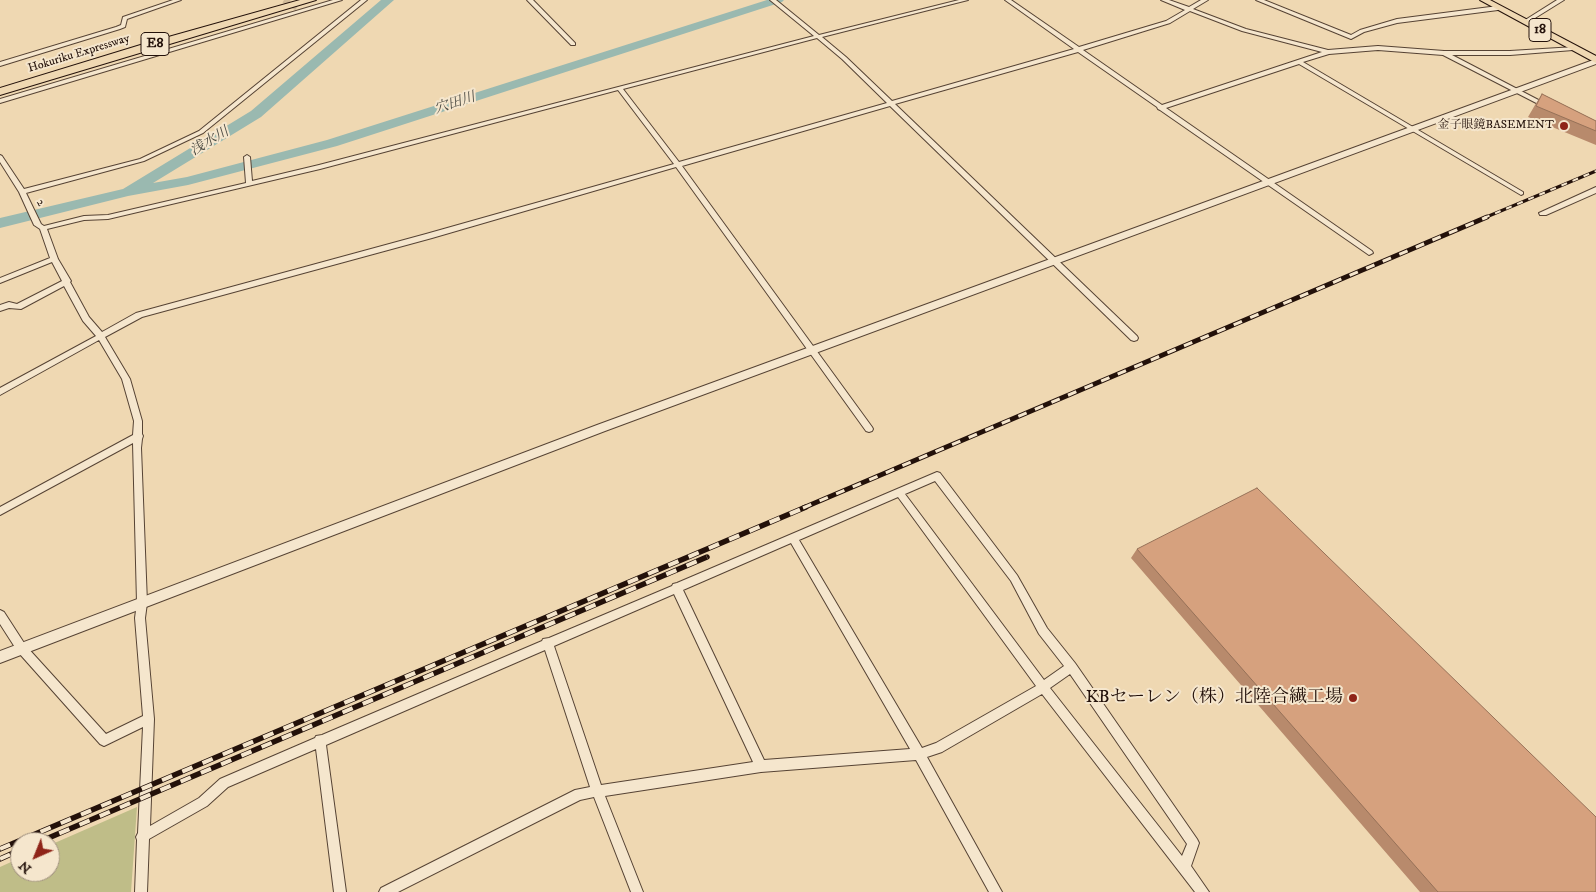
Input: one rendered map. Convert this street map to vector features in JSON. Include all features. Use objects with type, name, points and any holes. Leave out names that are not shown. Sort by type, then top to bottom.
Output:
[{"type":"highway","name":"Hokuriku Expressway","points":[[0,86],[292,0]]},
{"type":"highway","name":"Hokuriku Expressway","points":[[0,92],[142,48],[311,0]]},
{"type":"main road","name":"18","points":[[1484,0],[1595,62]]},
{"type":"street","points":[[0,64],[118,28],[123,26],[125,18],[178,0]]},
{"type":"street","points":[[0,101],[300,10],[339,0]]},
{"type":"street","points":[[22,192],[134,163],[179,144],[201,132],[364,0]]},
{"type":"street","points":[[530,0],[574,44]]},
{"type":"street","points":[[774,0],[819,36],[891,103],[1134,338]]},
{"type":"street","points":[[41,226],[84,218],[108,216],[249,183],[965,0]]},
{"type":"street","points":[[1008,0],[1369,253]]},
{"type":"street","points":[[1164,0],[1244,30],[1328,52]]},
{"type":"street","points":[[0,392],[102,338],[139,315],[429,236],[1077,50],[1168,22],[1204,0]]},
{"type":"street","points":[[1260,0],[1351,37]]},
{"type":"street","points":[[1525,22],[1561,0]]},
{"type":"street","points":[[1363,48],[1348,40],[1362,31],[1397,21],[1498,8]]},
{"type":"street","points":[[1202,23],[1209,18]]},
{"type":"street","points":[[1160,108],[1301,63],[1328,52],[1363,48],[1444,53],[1510,53],[1573,48]]},
{"type":"street","points":[[1444,53],[1558,112]]},
{"type":"street","points":[[0,657],[593,432],[1595,62]]},
{"type":"street","points":[[1301,63],[1414,128],[1521,193]]},
{"type":"street","points":[[619,88],[868,429]]},
{"type":"street","name":"2","points":[[0,157],[41,226],[54,259],[86,319],[102,338],[126,379],[138,421],[139,436],[137,448],[142,603],[140,618],[149,719],[145,785],[147,795],[142,837],[141,892]]},
{"type":"street","points":[[247,157],[249,183]]},
{"type":"street","points":[[1543,213],[1596,190]]},
{"type":"street","points":[[0,281],[54,259]]},
{"type":"street","points":[[0,308],[9,305],[18,308],[66,281]]},
{"type":"street","points":[[0,510],[139,436]]},
{"type":"street","points":[[142,837],[203,802],[224,783],[547,642],[937,476],[1014,578],[1043,631],[1071,667],[1193,843],[1184,868]]},
{"type":"street","points":[[898,492],[1043,687],[1204,892]]},
{"type":"street","points":[[793,538],[919,754],[996,892]]},
{"type":"street","points":[[676,587],[761,766]]},
{"type":"street","points":[[0,615],[22,649],[104,740],[149,719]]},
{"type":"street","points":[[547,642],[597,790],[637,892]]},
{"type":"street","points":[[385,892],[578,794],[761,766],[919,754],[938,748],[1043,687],[1071,667]]},
{"type":"street","points":[[320,740],[340,892]]},
{"type":"shaded area","points":[[137,807],[131,892],[0,892],[0,867],[10,862],[10,882],[60,882],[60,841]]},
{"type":"building","points":[[1542,94],[1596,121],[1596,131],[1536,106]]},
{"type":"building","name":"KBセーレン（株）北陸合繊工場","points":[[1257,488],[1596,817],[1596,892],[1438,892],[1137,549]]},
{"type":"waterway","name":"浅水川","points":[[128,192],[256,114],[388,0]]},
{"type":"waterway","name":"穴田川","points":[[128,192],[188,181],[332,143],[778,0]]},
{"type":"waterway","name":"浅水川","points":[[0,223],[128,192]]},
{"type":"tunnel","points":[[284,0],[299,9]]},
{"type":"railway","points":[[1484,218],[1596,171]]},
{"type":"railway","points":[[803,508],[1487,217]]},
{"type":"railway","points":[[0,849],[806,507]]},
{"type":"railway","points":[[60,833],[707,557]]},
{"type":"railway","points":[[0,859],[10,854]]},
{"type":"place","name":"金子眼鏡BASEMENT","points":[[1564,126]]},
{"type":"place","name":"KBセーレン（株）北陸合繊工場","points":[[1353,698]]}]
